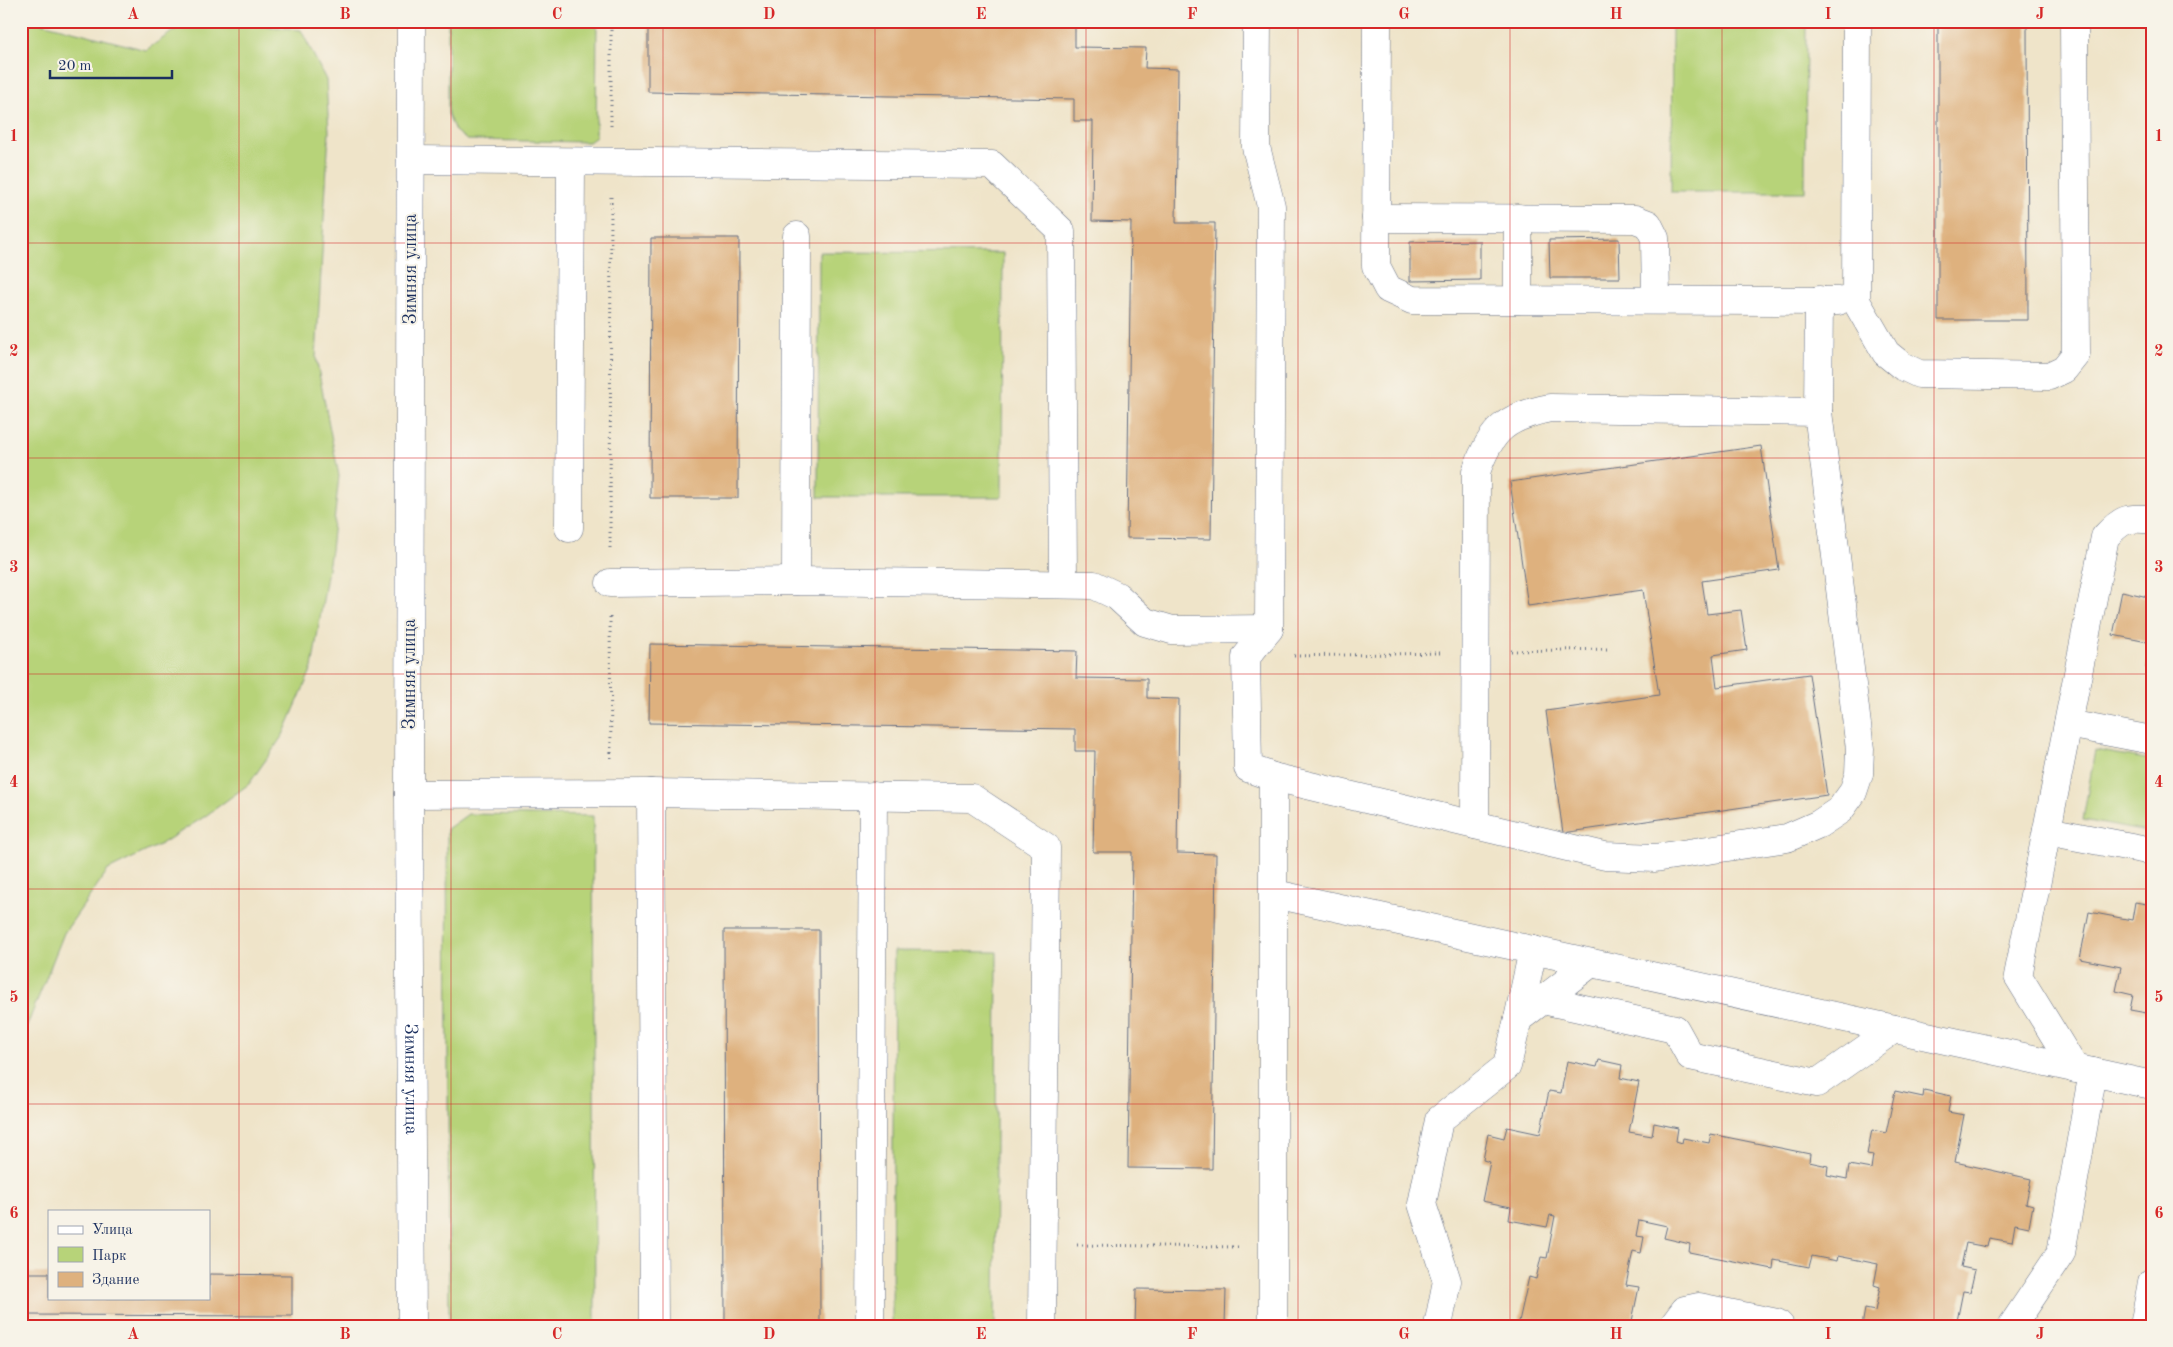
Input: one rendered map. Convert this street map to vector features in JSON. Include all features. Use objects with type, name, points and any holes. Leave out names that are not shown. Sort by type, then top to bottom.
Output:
[{"type":"street","name":"Зимняя улица","points":[[411,21],[409,794],[412,1326]]},
{"type":"street","points":[[1257,21],[1256,147],[1271,206],[1269,628],[1246,657],[1248,768],[1273,777],[1605,856],[1655,858],[1787,838],[1818,824],[1840,810],[1853,792],[1859,774],[1860,749],[1818,412],[1819,300]]},
{"type":"street","points":[[1377,21],[1376,266],[1388,289],[1412,300],[1856,301]]},
{"type":"street","points":[[1857,21],[1856,301],[1886,352],[1902,366],[1920,374],[2049,376],[2064,369],[2076,354],[2074,21]]},
{"type":"street","points":[[411,160],[992,165],[1061,232],[1063,583]]},
{"type":"street","points":[[569,528],[571,162]]},
{"type":"street","points":[[1376,218],[1635,219],[1648,224],[1655,238],[1656,300]]},
{"type":"street","points":[[1518,218],[1518,300]]},
{"type":"street","points":[[796,581],[797,236]]},
{"type":"street","points":[[1475,826],[1476,472],[1492,436],[1510,421],[1527,412],[1550,408],[1818,412]]},
{"type":"street","points":[[2012,1326],[2061,1253],[2084,1070],[2018,976],[2105,537],[2120,521],[2139,518],[2152,520]]},
{"type":"street","points":[[610,583],[796,581],[1063,583],[1094,585],[1116,596],[1145,622],[1172,630],[1269,628]]},
{"type":"street","points":[[2068,724],[2152,740]]},
{"type":"street","points":[[1273,777],[1275,894],[1273,1326]]},
{"type":"street","points":[[409,794],[651,793],[972,798],[1046,847],[1042,1326]]},
{"type":"street","points":[[651,793],[654,1326]]},
{"type":"street","points":[[870,1326],[873,796]]},
{"type":"street","points":[[2047,831],[2152,851]]},
{"type":"street","points":[[1275,894],[2152,1085]]},
{"type":"street","points":[[1438,1326],[1447,1280],[1422,1204],[1439,1120],[1507,1066],[1533,950]]},
{"type":"street","points":[[1518,1019],[1591,963]]},
{"type":"street","points":[[1543,1000],[1675,1029],[1690,1056],[1817,1083],[1894,1028]]},
{"type":"street","points":[[2144,1326],[2152,1282]]},
{"type":"street","points":[[1673,1326],[1684,1310],[1699,1307],[1777,1323],[1780,1326]]},
{"type":"path","points":[[611,21],[611,794]]},
{"type":"path","points":[[1246,657],[1607,649]]},
{"type":"path","points":[[1043,1244],[1274,1247]]},
{"type":"green space","points":[[21,21],[34,21],[146,50],[188,21],[218,21],[301,30],[326,80],[329,132],[316,358],[339,476],[331,550],[312,668],[283,735],[249,784],[204,817],[161,844],[108,870],[64,933],[21,1041]]},
{"type":"green space","points":[[448,21],[597,21],[596,137],[589,142],[467,140],[455,131],[448,114]]},
{"type":"green space","points":[[1672,21],[1806,21],[1805,192],[1671,192]]},
{"type":"green space","points":[[819,252],[1003,253],[1002,497],[818,497]]},
{"type":"green space","points":[[2095,750],[2152,760],[2152,833],[2083,820]]},
{"type":"green space","points":[[468,814],[593,816],[595,1326],[449,1326],[447,829]]},
{"type":"green space","points":[[894,951],[997,952],[995,1326],[892,1326]]},
{"type":"building","points":[[648,21],[1075,21],[1075,47],[1146,48],[1145,68],[1178,69],[1176,223],[1215,223],[1211,539],[1127,538],[1131,222],[1092,221],[1093,121],[1074,121],[1074,99],[648,92]]},
{"type":"building","points":[[1938,21],[2027,21],[2028,320],[1938,320]]},
{"type":"building","points":[[651,238],[739,238],[738,498],[650,498]]},
{"type":"building","points":[[1619,239],[1620,278],[1550,278],[1549,240]]},
{"type":"building","points":[[1480,241],[1480,280],[1410,281],[1410,242]]},
{"type":"building","points":[[1761,446],[1779,570],[1702,581],[1707,614],[1741,610],[1747,650],[1713,655],[1717,687],[1809,674],[1827,795],[1563,833],[1546,711],[1659,695],[1643,590],[1528,606],[1510,482]]},
{"type":"building","points":[[2122,591],[2152,598],[2152,643],[2113,635]]},
{"type":"building","points":[[650,644],[1077,651],[1076,678],[1147,679],[1147,698],[1179,699],[1177,853],[1216,854],[1212,1169],[1128,1168],[1132,852],[1093,852],[1095,751],[1075,751],[1075,729],[649,723]]},
{"type":"building","points":[[2152,645],[2152,670],[2146,668]]},
{"type":"building","points":[[2135,902],[2152,905],[2152,1014],[2130,1010],[2133,995],[2116,991],[2121,967],[2080,959],[2089,912],[2132,920]]},
{"type":"building","points":[[724,930],[819,930],[820,1326],[725,1326]]},
{"type":"building","points":[[1599,1060],[1622,1065],[1620,1078],[1639,1082],[1629,1132],[1652,1136],[1654,1123],[1678,1128],[1676,1141],[1682,1143],[1683,1138],[1709,1143],[1711,1134],[1810,1154],[1809,1162],[1828,1166],[1827,1175],[1847,1179],[1849,1165],[1871,1169],[1873,1155],[1867,1154],[1872,1130],[1886,1133],[1895,1091],[1923,1097],[1924,1090],[1951,1096],[1948,1112],[1964,1115],[1955,1162],[2031,1179],[2026,1203],[2033,1205],[2029,1227],[2015,1224],[2012,1242],[1989,1238],[1987,1247],[1966,1243],[1961,1267],[1975,1270],[1970,1292],[1963,1291],[1956,1326],[1862,1326],[1865,1309],[1875,1311],[1880,1287],[1874,1285],[1878,1264],[1838,1256],[1837,1261],[1812,1256],[1809,1267],[1774,1260],[1773,1269],[1689,1252],[1690,1244],[1664,1238],[1667,1226],[1639,1220],[1636,1236],[1644,1237],[1641,1253],[1633,1251],[1626,1285],[1639,1287],[1631,1326],[1518,1326],[1529,1277],[1536,1279],[1541,1257],[1547,1258],[1555,1216],[1550,1215],[1547,1227],[1509,1220],[1511,1207],[1482,1201],[1490,1162],[1483,1160],[1488,1134],[1504,1138],[1507,1127],[1540,1134],[1549,1091],[1561,1093],[1567,1061],[1597,1067]]},
{"type":"building","points":[[21,1273],[48,1273],[48,1300],[210,1300],[210,1274],[292,1275],[292,1316],[21,1315]]},
{"type":"building","points":[[1136,1289],[1226,1290],[1225,1326],[1135,1326]]}]
